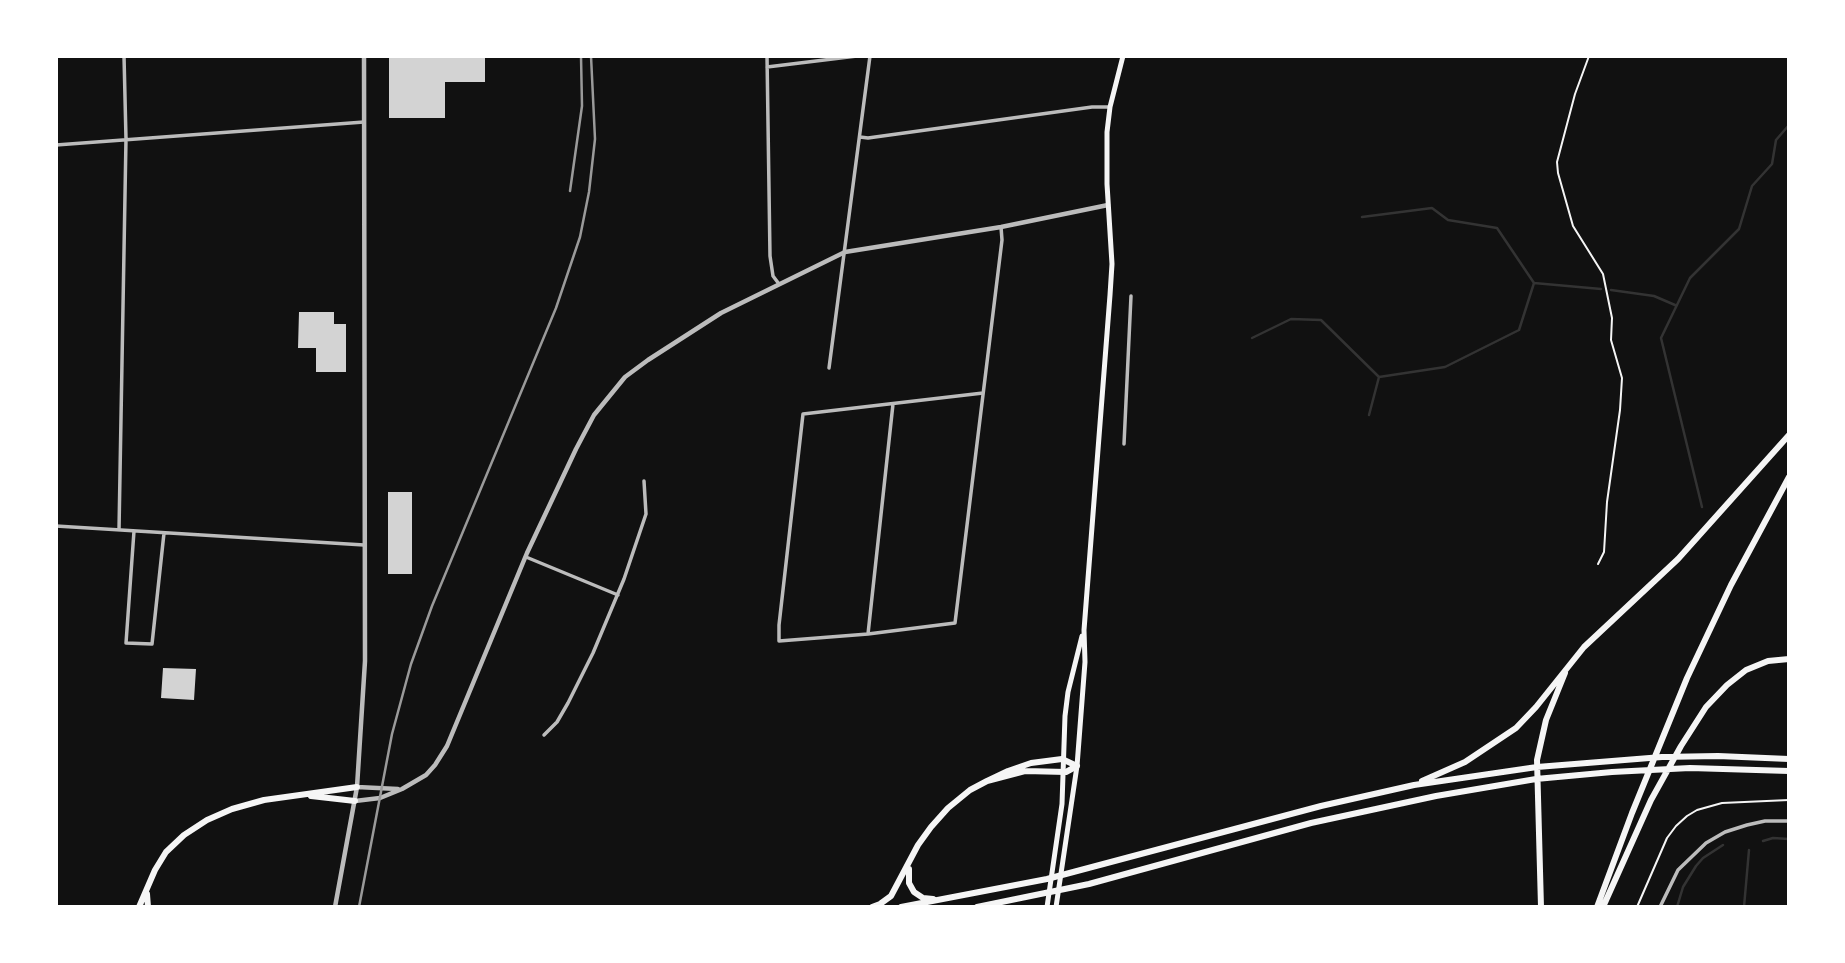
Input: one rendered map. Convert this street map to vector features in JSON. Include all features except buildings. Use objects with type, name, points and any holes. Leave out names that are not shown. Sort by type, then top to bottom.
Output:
[{"type":"highway","points":[[1414,785],[1465,762],[1507,736],[1536,707],[1584,647],[1702,533],[1789,435]]},
{"type":"highway","points":[[1597,907],[1636,801],[1687,678],[1731,585],[1789,477]]},
{"type":"highway","points":[[1603,907],[1651,800],[1706,707],[1746,670],[1768,661],[1789,659]]},
{"type":"highway","points":[[1541,907],[1537,767],[1546,720],[1566,670]]},
{"type":"highway","points":[[901,907],[1070,874],[1321,806],[1414,785],[1537,767],[1616,761],[1695,756],[1789,759]]},
{"type":"highway","points":[[872,907],[891,896],[924,836],[948,808],[970,790],[987,781],[1031,763],[1062,759],[1077,766],[1062,772],[1025,771],[987,781]]},
{"type":"highway","points":[[977,907],[1089,884],[1365,810],[1536,779],[1690,768],[1789,771]]},
{"type":"highway","points":[[139,907],[160,861],[173,845],[207,820],[248,804],[357,787]]},
{"type":"highway","points":[[299,796],[355,802]]},
{"type":"highway","points":[[912,857],[908,878],[914,892],[923,898],[947,898]]},
{"type":"highway","points":[[148,907],[150,882]]},
{"type":"main road","points":[[1056,907],[1077,766],[1085,662],[1084,630],[1112,264],[1106,159],[1110,107],[1123,56]]},
{"type":"main road","points":[[1047,907],[1058,835],[1069,692],[1084,630]]},
{"type":"street","points":[[119,530],[126,139],[124,56]]},
{"type":"street","points":[[335,907],[357,787],[365,661],[364,56]]},
{"type":"street","points":[[767,56],[769,256],[773,276],[779,284]]},
{"type":"street","points":[[767,67],[857,56]]},
{"type":"street","points":[[829,368],[870,56]]},
{"type":"street","points":[[860,137],[1092,107],[1110,107]]},
{"type":"street","points":[[56,145],[364,122]]},
{"type":"street","points":[[355,802],[380,798],[426,775],[447,746],[554,493],[594,415],[625,377],[648,359],[721,313],[845,252],[1001,227],[1108,205]]},
{"type":"street","points":[[983,393],[803,414],[779,641],[955,623],[1002,240],[1001,227]]},
{"type":"street","points":[[1124,444],[1131,296]]},
{"type":"street","points":[[868,634],[893,404]]},
{"type":"street","points":[[544,735],[557,722],[568,703],[618,595],[646,514],[644,481]]},
{"type":"street","points":[[56,526],[364,545]]},
{"type":"street","points":[[134,531],[125,643],[152,644],[164,533]]},
{"type":"street","points":[[526,556],[618,595]]},
{"type":"street","points":[[357,787],[402,789]]},
{"type":"street","points":[[1660,907],[1678,870],[1706,843],[1725,832],[1747,825],[1765,821],[1789,821]]},
{"type":"path","points":[[1589,56],[1560,143],[1558,173],[1573,226],[1603,274],[1612,318],[1611,340],[1622,378],[1607,502],[1604,552],[1598,564]]},
{"type":"path","points":[[1637,907],[1667,838],[1687,816],[1697,810],[1722,803],[1789,800]]},
{"type":"waterway","points":[[1702,507],[1661,338],[1690,278],[1739,229],[1752,186],[1772,164],[1776,140],[1789,125]]},
{"type":"waterway","points":[[1362,217],[1432,208],[1448,220],[1497,228],[1534,283],[1601,289]]},
{"type":"waterway","points":[[1252,338],[1291,319],[1321,320],[1379,377],[1445,367],[1519,330],[1534,283]]},
{"type":"waterway","points":[[1611,290],[1654,296],[1675,305]]},
{"type":"waterway","points":[[1369,415],[1379,377]]},
{"type":"waterway","points":[[1763,841],[1773,838],[1789,839]]},
{"type":"waterway","points":[[1677,907],[1683,887],[1696,866],[1723,845]]},
{"type":"waterway","points":[[1744,907],[1749,850]]},
{"type":"railway","points":[[570,191],[582,106],[581,56]]},
{"type":"railway","points":[[359,907],[392,734],[411,664],[432,606],[556,308],[580,237],[595,139],[591,56]]}]
